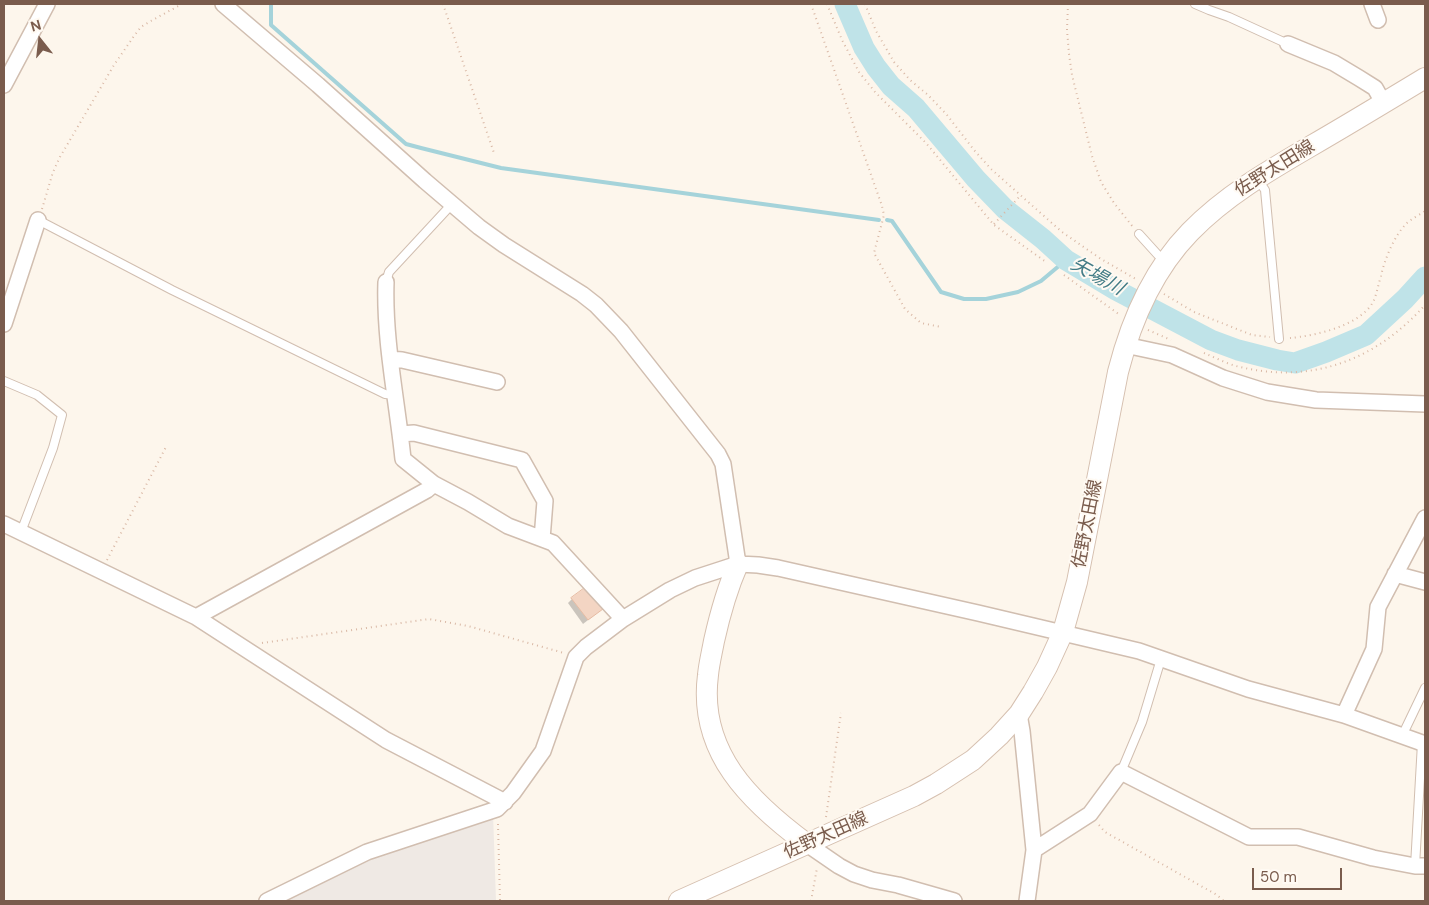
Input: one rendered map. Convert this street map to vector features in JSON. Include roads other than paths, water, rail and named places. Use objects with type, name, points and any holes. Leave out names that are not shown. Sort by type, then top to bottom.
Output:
[{"type":"main road","name":"佐野太田線","points":[[684,900],[834,833],[936,784],[972,760],[999,736],[1019,714],[1047,667],[1063,632],[1077,582],[1118,372],[1125,345],[1149,290],[1167,261],[1190,232],[1216,208],[1257,178],[1425,78]]},
{"type":"main road","points":[[738,564],[722,607],[707,676],[707,702],[710,721],[718,748],[740,784],[749,795],[786,829],[807,844]]},
{"type":"street","points":[[4,84],[47,4]]},
{"type":"street","points":[[223,4],[479,227],[582,294],[608,316],[644,358],[718,454],[722,464],[738,564]]},
{"type":"street","points":[[1372,4],[1378,20]]},
{"type":"street","points":[[1288,44],[1334,63],[1375,88],[1384,104]]},
{"type":"street","points":[[4,324],[38,220]]},
{"type":"street","points":[[386,282],[390,360],[403,459],[434,484],[508,526],[553,543],[623,619]]},
{"type":"street","points":[[1125,345],[1172,356],[1223,378],[1267,392],[1316,400],[1425,404]]},
{"type":"street","points":[[390,360],[402,360],[496,382]]},
{"type":"street","points":[[400,434],[414,434],[522,460],[545,501],[542,540]]},
{"type":"street","points":[[196,616],[427,490],[434,484]]},
{"type":"street","points":[[1344,715],[1374,649],[1378,607],[1425,518]]},
{"type":"street","points":[[4,524],[196,616],[386,740],[501,806]]},
{"type":"street","points":[[267,901],[367,852],[501,806],[513,793],[543,751],[576,657],[623,619],[670,590],[695,578],[738,564],[778,568],[1139,651],[1248,689],[1344,715],[1424,744]]},
{"type":"street","points":[[1395,574],[1425,582]]},
{"type":"street","points":[[1019,714],[1034,850],[1027,901]]},
{"type":"street","points":[[1034,850],[1090,814],[1121,772],[1249,837],[1298,837],[1373,858],[1420,866]]},
{"type":"street","points":[[807,844],[854,874],[954,901]]},
{"type":"lane","points":[[1196,4],[1288,44]]},
{"type":"lane","points":[[1257,178],[1265,190],[1279,339]]},
{"type":"lane","points":[[386,282],[389,272],[452,204]]},
{"type":"lane","points":[[38,220],[181,295],[385,394],[394,395]]},
{"type":"lane","points":[[1139,234],[1158,255],[1167,261]]},
{"type":"lane","points":[[4,381],[37,395],[62,415],[53,448],[21,532]]},
{"type":"lane","points":[[1121,772],[1142,722],[1161,658]]},
{"type":"lane","points":[[1402,736],[1425,688]]},
{"type":"lane","points":[[1420,866],[1424,744]]},
{"type":"waterway","points":[[271,4],[271,25],[406,144],[501,168],[879,220]]},
{"type":"waterway","name":"矢場川","points":[[845,4],[864,48],[876,67],[891,86],[916,108],[976,179],[1005,209],[1066,260],[1116,290],[1211,340],[1238,350],[1295,363],[1366,335],[1405,299],[1425,277]]},
{"type":"waterway","points":[[887,220],[892,221],[941,292],[964,299],[986,299],[1018,292],[1041,281],[1066,260]]}]
